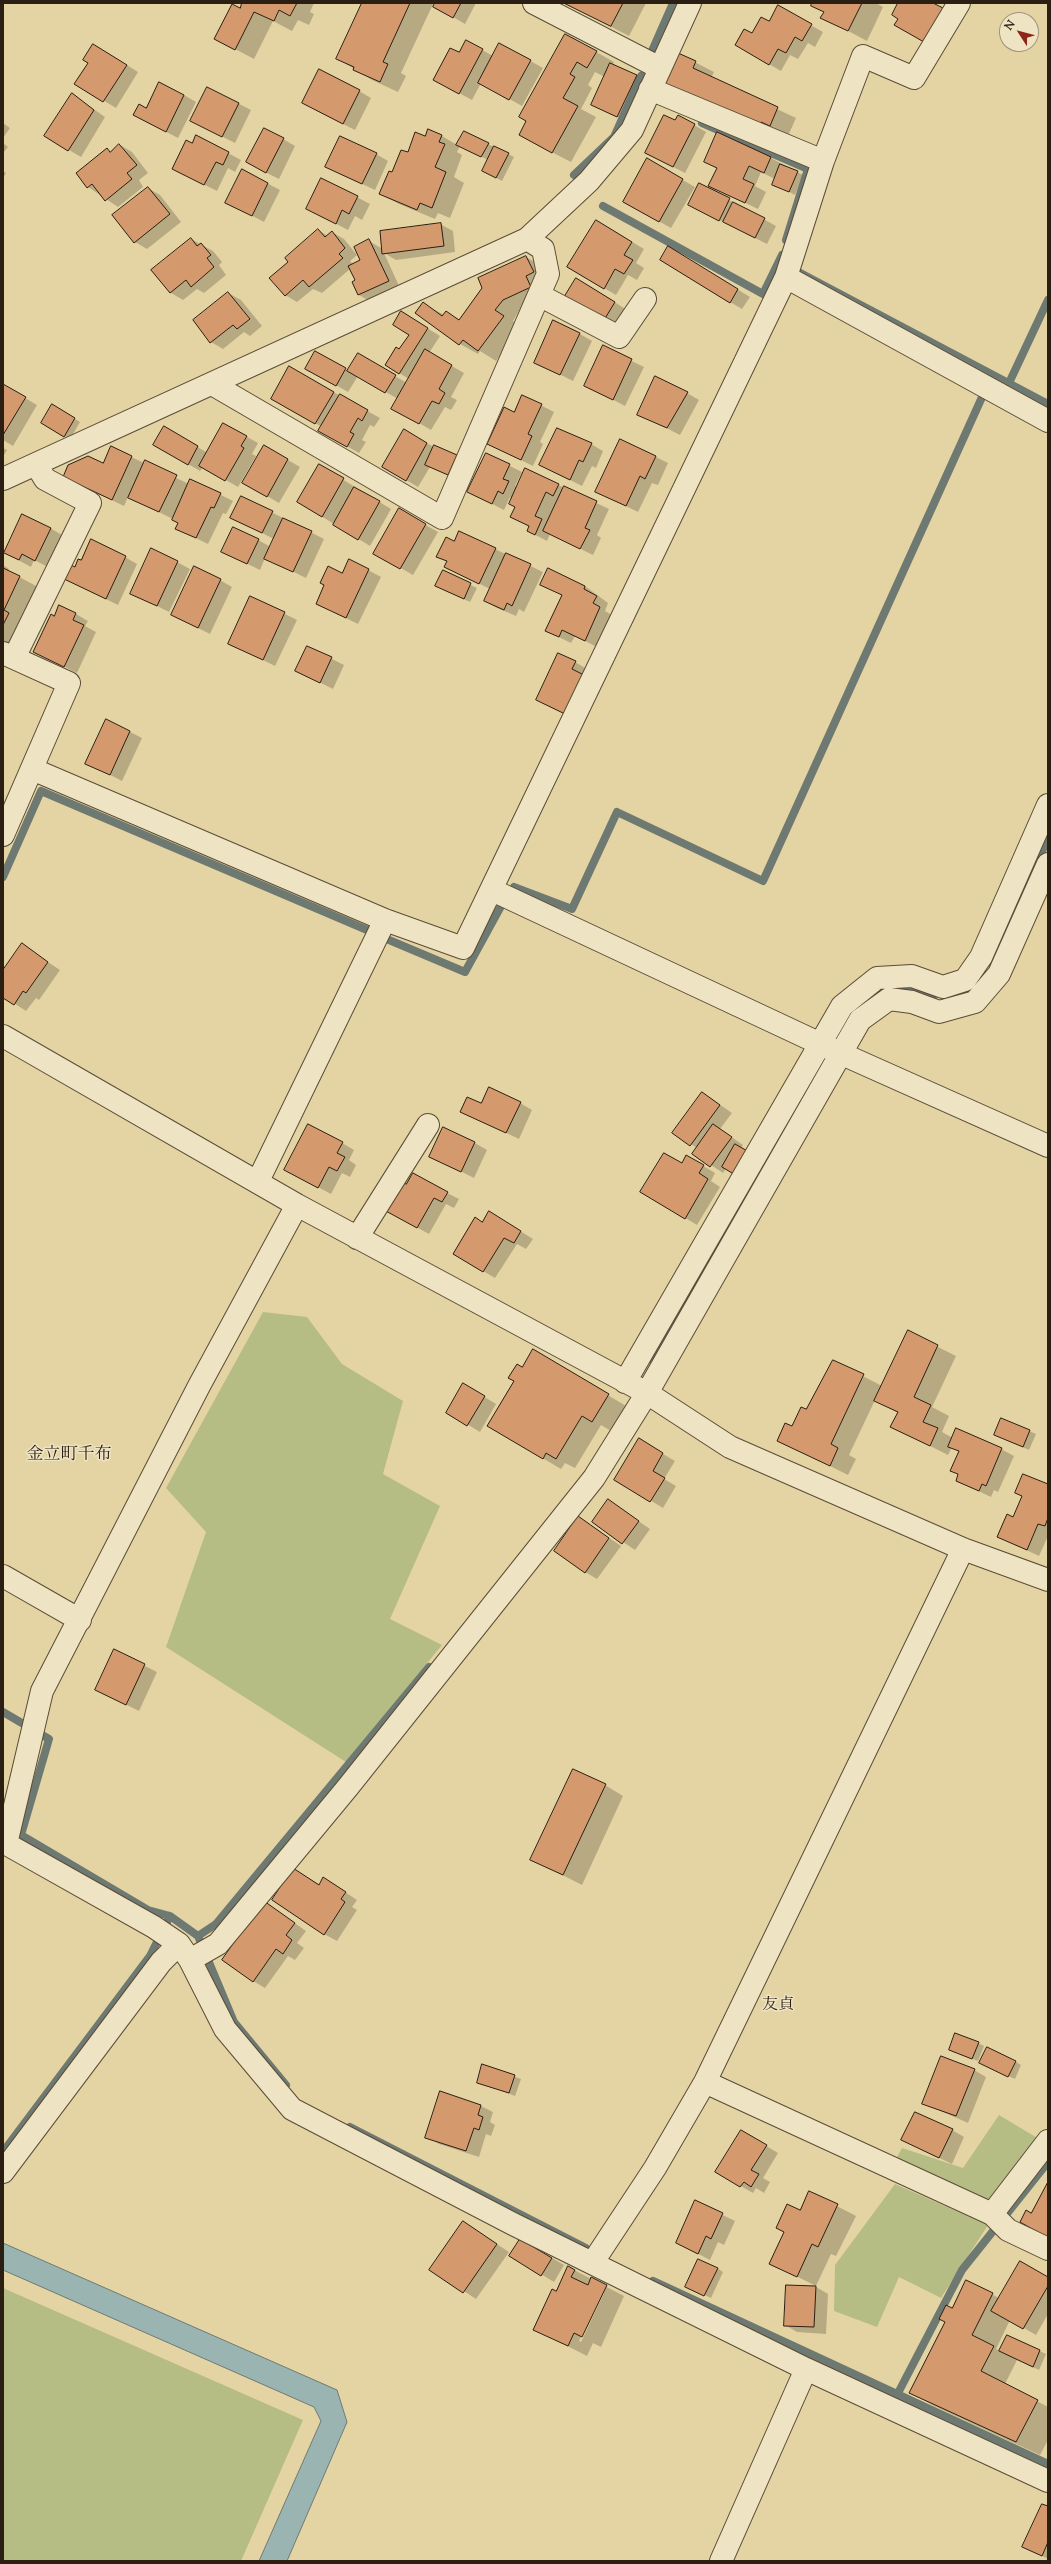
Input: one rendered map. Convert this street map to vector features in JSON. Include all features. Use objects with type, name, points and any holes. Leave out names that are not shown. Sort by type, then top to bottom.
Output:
[{"type":"street","points":[[534,3],[660,68]]},
{"type":"street","points":[[3,479],[527,239],[594,176],[632,130],[690,3]]},
{"type":"street","points":[[32,769],[385,920],[463,948],[786,277],[823,161],[862,56],[914,78],[959,3]]},
{"type":"street","points":[[650,89],[823,161]]},
{"type":"street","points":[[212,384],[442,518],[548,274],[543,249],[527,239]]},
{"type":"street","points":[[786,277],[1048,421]]},
{"type":"street","points":[[538,295],[619,337],[645,299]]},
{"type":"street","points":[[3,835],[68,683],[8,656],[90,503],[45,479],[36,464]]},
{"type":"street","points":[[625,1382],[842,1006],[877,978],[912,976],[943,988],[965,980],[981,957],[1048,805]]},
{"type":"street","points":[[3,2172],[161,1962],[185,1952],[218,1944],[348,1787],[594,1478],[647,1393],[842,1054],[860,1020],[889,999],[912,1002],[938,1012],[975,1002],[999,974],[1048,864]]},
{"type":"street","points":[[492,890],[820,1042],[842,1054],[1048,1146]]},
{"type":"street","points":[[258,1181],[385,920]]},
{"type":"street","points":[[3,1036],[258,1181],[297,1205],[647,1393],[730,1447],[963,1549],[1048,1580]]},
{"type":"street","points":[[357,1238],[428,1125]]},
{"type":"street","points":[[297,1205],[199,1386],[80,1620],[42,1691],[4,1843],[154,1927],[185,1952],[225,2029],[292,2109],[513,2224],[598,2254],[806,2369],[1048,2481]]},
{"type":"street","points":[[598,2254],[655,2168],[704,2082],[963,1549]]},
{"type":"street","points":[[3,1576],[80,1620]]},
{"type":"street","points":[[704,2082],[992,2214],[1008,2230],[1048,2249]]},
{"type":"street","points":[[992,2214],[1048,2141]]},
{"type":"street","points":[[721,2561],[806,2369]]},
{"type":"green space","points":[[263,1312],[307,1317],[342,1364],[403,1401],[383,1474],[440,1506],[390,1619],[442,1645],[346,1762],[166,1647],[206,1532],[166,1488]]},
{"type":"green space","points":[[999,2115],[1039,2139],[988,2203],[896,2159],[902,2148],[963,2168]]},
{"type":"green space","points":[[895,2184],[988,2225],[941,2298],[899,2277],[877,2327],[834,2311],[835,2265]]},
{"type":"green space","points":[[3,2288],[303,2420],[241,2561],[3,2561]]},
{"type":"water","points":[[3,2243],[337,2390],[347,2422],[287,2561],[259,2561],[321,2421],[314,2407],[3,2270]]},
{"type":"building","points":[[242,3],[297,3],[290,16],[279,10],[274,21],[254,12],[235,50],[214,39],[232,4],[240,8]]},
{"type":"building","points":[[362,3],[410,3],[383,62],[388,64],[380,82],[353,70],[354,67],[336,59]]},
{"type":"building","points":[[435,3],[461,3],[453,18],[433,7]]},
{"type":"building","points":[[564,3],[623,3],[611,26]]},
{"type":"building","points":[[812,3],[862,3],[848,31],[820,18],[824,12],[811,6]]},
{"type":"building","points":[[898,3],[933,3],[943,8],[924,42],[894,25],[898,19],[892,15]]},
{"type":"building","points":[[778,5],[812,24],[802,41],[795,37],[786,53],[778,49],[769,65],[735,45],[744,29],[752,33],[761,17],[769,21]]},
{"type":"building","points":[[565,34],[597,51],[587,68],[577,62],[570,74],[575,77],[563,98],[578,106],[552,153],[519,135],[526,121],[519,117]]},
{"type":"building","points":[[466,40],[483,49],[459,94],[433,80],[450,48],[459,52]]},
{"type":"building","points":[[499,43],[531,60],[509,100],[478,83]]},
{"type":"building","points":[[93,44],[127,65],[103,102],[74,84],[88,63],[83,60]]},
{"type":"building","points":[[678,53],[696,61],[693,68],[778,107],[770,126],[761,122],[758,129],[664,86]]},
{"type":"building","points":[[610,63],[637,75],[617,117],[591,105]]},
{"type":"building","points":[[319,69],[360,90],[343,124],[302,103]]},
{"type":"building","points":[[159,82],[184,95],[166,132],[133,115],[139,104],[146,108]]},
{"type":"building","points":[[207,87],[239,103],[222,137],[190,121]]},
{"type":"building","points":[[72,93],[94,110],[68,151],[44,136]]},
{"type":"building","points":[[664,115],[675,120],[678,115],[695,124],[673,167],[645,153]]},
{"type":"building","points":[[264,128],[284,138],[266,173],[246,162]]},
{"type":"building","points":[[428,129],[442,135],[439,142],[445,144],[435,167],[446,172],[432,208],[420,203],[417,210],[379,194],[389,171],[392,172],[401,150],[408,152],[415,132],[425,136]]},
{"type":"building","points":[[464,131],[489,143],[481,157],[456,145]]},
{"type":"building","points":[[717,132],[771,157],[764,173],[749,166],[743,179],[754,184],[745,203],[708,186],[717,168],[704,162]]},
{"type":"building","points":[[196,135],[229,152],[223,165],[216,162],[204,185],[172,169],[186,140],[192,143]]},
{"type":"building","points":[[340,136],[377,153],[362,184],[325,167]]},
{"type":"building","points":[[119,144],[137,165],[127,173],[132,179],[105,201],[92,184],[87,188],[76,173],[107,148],[110,152]]},
{"type":"building","points":[[494,146],[509,153],[496,178],[482,171]]},
{"type":"building","points":[[647,158],[683,179],[659,222],[623,202]]},
{"type":"building","points":[[780,164],[798,171],[789,192],[772,185]]},
{"type":"building","points":[[242,169],[268,183],[252,216],[225,203]]},
{"type":"building","points":[[321,178],[358,196],[349,214],[342,210],[336,224],[306,209]]},
{"type":"building","points":[[699,183],[730,198],[719,221],[688,205]]},
{"type":"building","points":[[148,187],[170,214],[134,243],[112,215]]},
{"type":"building","points":[[733,202],[765,218],[755,238],[723,222]]},
{"type":"building","points":[[596,220],[632,242],[624,255],[633,260],[624,274],[615,269],[604,289],[567,267]]},
{"type":"building","points":[[441,223],[444,246],[382,254],[380,231]]},
{"type":"building","points":[[318,229],[325,237],[332,231],[345,248],[339,254],[343,258],[309,287],[303,280],[285,296],[269,278],[288,262],[285,258]]},
{"type":"building","points":[[191,238],[197,246],[201,243],[211,255],[207,258],[214,267],[191,287],[186,280],[170,293],[151,270]]},
{"type":"building","points":[[369,239],[389,281],[358,295],[352,282],[355,280],[348,266],[360,260],[354,247]]},
{"type":"building","points":[[668,246],[738,289],[730,303],[660,260]]},
{"type":"building","points":[[526,256],[534,272],[526,276],[531,287],[503,300],[495,310],[504,316],[478,351],[463,340],[459,345],[415,313],[423,302],[442,316],[446,311],[459,320],[482,288],[478,278]]},
{"type":"building","points":[[576,278],[615,302],[604,320],[565,296]]},
{"type":"building","points":[[228,292],[250,319],[237,329],[233,325],[210,343],[193,320]]},
{"type":"building","points":[[401,311],[428,328],[399,374],[385,365],[396,347],[399,349],[409,335],[393,325]]},
{"type":"building","points":[[553,320],[580,333],[560,375],[534,363]]},
{"type":"building","points":[[603,345],[632,359],[613,400],[584,386]]},
{"type":"building","points":[[425,349],[452,365],[439,389],[445,393],[439,404],[432,401],[419,424],[391,409]]},
{"type":"building","points":[[315,351],[346,368],[336,386],[305,369]]},
{"type":"building","points":[[358,353],[396,375],[385,393],[347,371]]},
{"type":"building","points":[[289,366],[334,392],[315,424],[271,399]]},
{"type":"building","points":[[655,376],[688,392],[667,428],[637,415]]},
{"type":"building","points":[[3,384],[26,397],[3,435]]},
{"type":"building","points":[[340,394],[368,410],[362,421],[358,418],[350,432],[354,434],[347,447],[318,431]]},
{"type":"building","points":[[522,395],[542,404],[528,434],[532,436],[521,460],[487,444],[504,407],[514,412]]},
{"type":"building","points":[[52,404],[75,418],[64,437],[41,423]]},
{"type":"building","points":[[223,423],[247,436],[241,446],[244,448],[225,481],[199,466]]},
{"type":"building","points":[[164,426],[198,446],[188,465],[153,445]]},
{"type":"building","points":[[557,428],[592,443],[583,462],[579,460],[570,480],[539,465]]},
{"type":"building","points":[[404,429],[427,443],[406,481],[382,467]]},
{"type":"building","points":[[620,439],[656,456],[645,479],[640,476],[626,506],[595,492]]},
{"type":"building","points":[[264,445],[288,459],[267,497],[242,483]]},
{"type":"building","points":[[434,445],[457,455],[448,475],[425,465]]},
{"type":"building","points":[[111,446],[132,456],[112,500],[63,477],[68,465],[88,456],[103,463]]},
{"type":"building","points":[[486,453],[510,464],[503,479],[509,481],[503,494],[498,491],[492,504],[467,492]]},
{"type":"building","points":[[145,460],[177,475],[159,512],[128,498]]},
{"type":"building","points":[[319,464],[344,478],[322,517],[297,502]]},
{"type":"building","points":[[525,468],[559,484],[553,496],[546,492],[535,516],[542,519],[535,535],[527,531],[529,526],[510,517],[515,507],[509,504]]},
{"type":"building","points":[[190,479],[221,493],[214,508],[211,507],[196,538],[175,529],[178,523],[172,520]]},
{"type":"building","points":[[564,486],[597,501],[585,528],[590,530],[580,549],[543,531]]},
{"type":"building","points":[[354,487],[380,501],[358,540],[333,525]]},
{"type":"building","points":[[241,496],[273,511],[262,533],[230,518]]},
{"type":"building","points":[[399,508],[426,524],[400,569],[373,554]]},
{"type":"building","points":[[22,514],[51,528],[35,561],[22,554],[19,560],[4,553]]},
{"type":"building","points":[[283,518],[312,531],[293,572],[264,559]]},
{"type":"building","points":[[233,527],[259,539],[247,564],[221,552]]},
{"type":"building","points":[[459,531],[496,548],[479,584],[444,567],[447,561],[436,557],[446,537],[454,541]]},
{"type":"building","points":[[91,539],[126,556],[106,599],[62,578],[69,564],[75,567],[78,559],[81,560]]},
{"type":"building","points":[[151,548],[178,561],[157,606],[130,594]]},
{"type":"building","points":[[506,553],[531,564],[512,606],[507,603],[504,610],[484,601]]},
{"type":"building","points":[[349,559],[369,569],[346,618],[316,604],[324,585],[320,583],[328,566],[342,573]]},
{"type":"building","points":[[194,566],[221,579],[198,628],[171,615]]},
{"type":"building","points":[[3,568],[20,576],[4,610],[9,613],[3,625]]},
{"type":"building","points":[[548,568],[585,586],[584,589],[597,596],[593,603],[600,607],[585,641],[562,630],[559,637],[545,631],[562,595],[540,585]]},
{"type":"building","points":[[443,570],[471,583],[464,599],[435,586]]},
{"type":"building","points":[[250,596],[285,612],[263,660],[228,644]]},
{"type":"building","points":[[59,605],[76,613],[73,620],[84,625],[64,667],[33,652],[51,614],[54,616]]},
{"type":"building","points":[[307,646],[332,657],[320,683],[295,671]]},
{"type":"building","points":[[558,653],[576,661],[572,669],[584,675],[565,714],[536,700]]},
{"type":"building","points":[[106,719],[130,731],[110,775],[85,764]]},
{"type":"building","points":[[22,943],[48,962],[26,993],[23,991],[14,1005],[3,998],[3,970]]},
{"type":"building","points":[[489,1087],[521,1102],[506,1133],[460,1112],[467,1097],[481,1103]]},
{"type":"building","points":[[702,1092],[720,1105],[690,1146],[672,1133]]},
{"type":"building","points":[[308,1124],[343,1142],[337,1153],[345,1157],[337,1171],[329,1167],[318,1188],[284,1170]]},
{"type":"building","points":[[713,1124],[732,1137],[710,1167],[692,1154]]},
{"type":"building","points":[[443,1127],[475,1142],[461,1172],[429,1157]]},
{"type":"building","points":[[735,1144],[751,1153],[737,1176],[722,1167]]},
{"type":"building","points":[[664,1153],[682,1163],[686,1155],[704,1165],[699,1173],[708,1179],[685,1219],[640,1192]]},
{"type":"building","points":[[413,1173],[448,1192],[442,1202],[434,1198],[417,1228],[384,1210],[400,1181],[406,1184]]},
{"type":"building","points":[[489,1211],[521,1231],[514,1243],[504,1238],[483,1272],[453,1254],[475,1217],[482,1222]]},
{"type":"building","points":[[908,1330],[938,1345],[914,1397],[931,1405],[923,1422],[938,1428],[930,1446],[890,1427],[898,1412],[874,1401]]},
{"type":"building","points":[[533,1349],[609,1394],[592,1422],[582,1416],[556,1459],[546,1453],[543,1459],[487,1426],[514,1381],[508,1378],[517,1364],[522,1367]]},
{"type":"building","points":[[833,1360],[864,1374],[831,1444],[838,1448],[830,1466],[777,1441],[785,1423],[792,1426],[801,1407],[806,1409]]},
{"type":"building","points":[[463,1383],[485,1396],[467,1426],[446,1413]]},
{"type":"building","points":[[1001,1418],[1030,1430],[1023,1447],[994,1435]]},
{"type":"building","points":[[956,1428],[1002,1448],[986,1486],[982,1484],[979,1491],[956,1481],[958,1474],[950,1471],[959,1451],[948,1447]]},
{"type":"building","points":[[639,1438],[663,1453],[653,1471],[665,1478],[650,1502],[614,1480]]},
{"type":"building","points":[[1023,1474],[1048,1484],[1048,1518],[1045,1526],[1038,1524],[1027,1550],[997,1537],[1007,1514],[1013,1517],[1022,1496],[1015,1493]]},
{"type":"building","points":[[608,1499],[639,1521],[622,1544],[592,1522]]},
{"type":"building","points":[[578,1516],[609,1538],[585,1573],[554,1551]]},
{"type":"building","points":[[114,1649],[145,1664],[126,1705],[95,1690]]},
{"type":"building","points":[[573,1769],[606,1784],[563,1875],[530,1860]]},
{"type":"building","points":[[293,1868],[319,1885],[323,1877],[346,1892],[341,1899],[345,1902],[324,1935],[272,1900]]},
{"type":"building","points":[[264,1901],[295,1923],[286,1935],[292,1940],[283,1954],[276,1949],[253,1982],[222,1960]]},
{"type":"building","points":[[955,2033],[979,2042],[972,2059],[949,2050]]},
{"type":"building","points":[[987,2047],[1016,2061],[1008,2077],[979,2063]]},
{"type":"building","points":[[941,2056],[975,2069],[956,2116],[922,2104]]},
{"type":"building","points":[[482,2064],[515,2075],[509,2093],[477,2083]]},
{"type":"building","points":[[440,2091],[481,2105],[478,2115],[483,2117],[479,2130],[474,2128],[466,2151],[425,2138]]},
{"type":"building","points":[[915,2112],[953,2129],[939,2158],[901,2140]]},
{"type":"building","points":[[741,2130],[767,2145],[751,2170],[759,2174],[751,2187],[744,2182],[740,2187],[715,2172]]},
{"type":"building","points":[[1048,2182],[1048,2238],[1020,2222],[1026,2210],[1031,2213]]},
{"type":"building","points":[[809,2191],[838,2204],[818,2247],[812,2244],[797,2277],[769,2264],[784,2232],[776,2228],[787,2204],[800,2210]]},
{"type":"building","points":[[695,2200],[723,2213],[711,2239],[706,2236],[698,2254],[676,2243]]},
{"type":"building","points":[[463,2221],[497,2244],[463,2293],[429,2270]]},
{"type":"building","points":[[520,2239],[552,2258],[541,2276],[509,2256]]},
{"type":"building","points":[[698,2259],[718,2268],[704,2296],[685,2287]]},
{"type":"building","points":[[1020,2261],[1048,2277],[1048,2286],[1023,2329],[991,2311]]},
{"type":"building","points":[[568,2266],[575,2270],[571,2277],[588,2285],[591,2277],[607,2285],[582,2337],[574,2333],[568,2346],[533,2330],[552,2289],[556,2291]]},
{"type":"building","points":[[966,2280],[993,2293],[972,2335],[994,2346],[981,2371],[1038,2400],[1016,2442],[909,2393],[945,2322],[939,2319],[946,2305],[952,2308]]},
{"type":"building","points":[[786,2285],[816,2286],[814,2327],[784,2326]]},
{"type":"building","points":[[1007,2335],[1040,2350],[1033,2367],[999,2351]]},
{"type":"building","points":[[1042,2504],[1048,2506],[1048,2542],[1042,2556],[1022,2547]]},
{"type":"waterway","points":[[651,53],[673,3]]},
{"type":"waterway","points":[[574,175],[614,137],[641,76]]},
{"type":"waterway","points":[[702,123],[808,169],[786,240]]},
{"type":"waterway","points":[[603,206],[763,294],[782,255]]},
{"type":"waterway","points":[[789,267],[1048,404]]},
{"type":"waterway","points":[[1009,383],[1048,300]]},
{"type":"waterway","points":[[514,887],[572,909],[617,812],[763,881],[983,395]]},
{"type":"waterway","points":[[3,877],[41,791],[367,930]]},
{"type":"waterway","points":[[1035,867],[1048,838]]},
{"type":"waterway","points":[[389,940],[465,972],[500,908]]},
{"type":"waterway","points":[[841,1028],[846,1020],[874,993],[908,987],[933,999]]},
{"type":"waterway","points":[[652,1360],[783,1130]]},
{"type":"waterway","points":[[3,2152],[150,1956],[170,1916],[198,1936],[216,1924],[429,1667]]},
{"type":"waterway","points":[[3,1712],[49,1739],[21,1835],[148,1910],[170,1916]]},
{"type":"waterway","points":[[198,1936],[234,2022],[286,2085]]},
{"type":"waterway","points":[[350,2127],[586,2248]]},
{"type":"waterway","points":[[897,2395],[962,2270],[1048,2162]]},
{"type":"waterway","points":[[653,2281],[1048,2464]]},
{"type":"district","name":"金立町千布","points":[[69,1456]]},
{"type":"district","name":"友貞","points":[[778,2006]]}]
